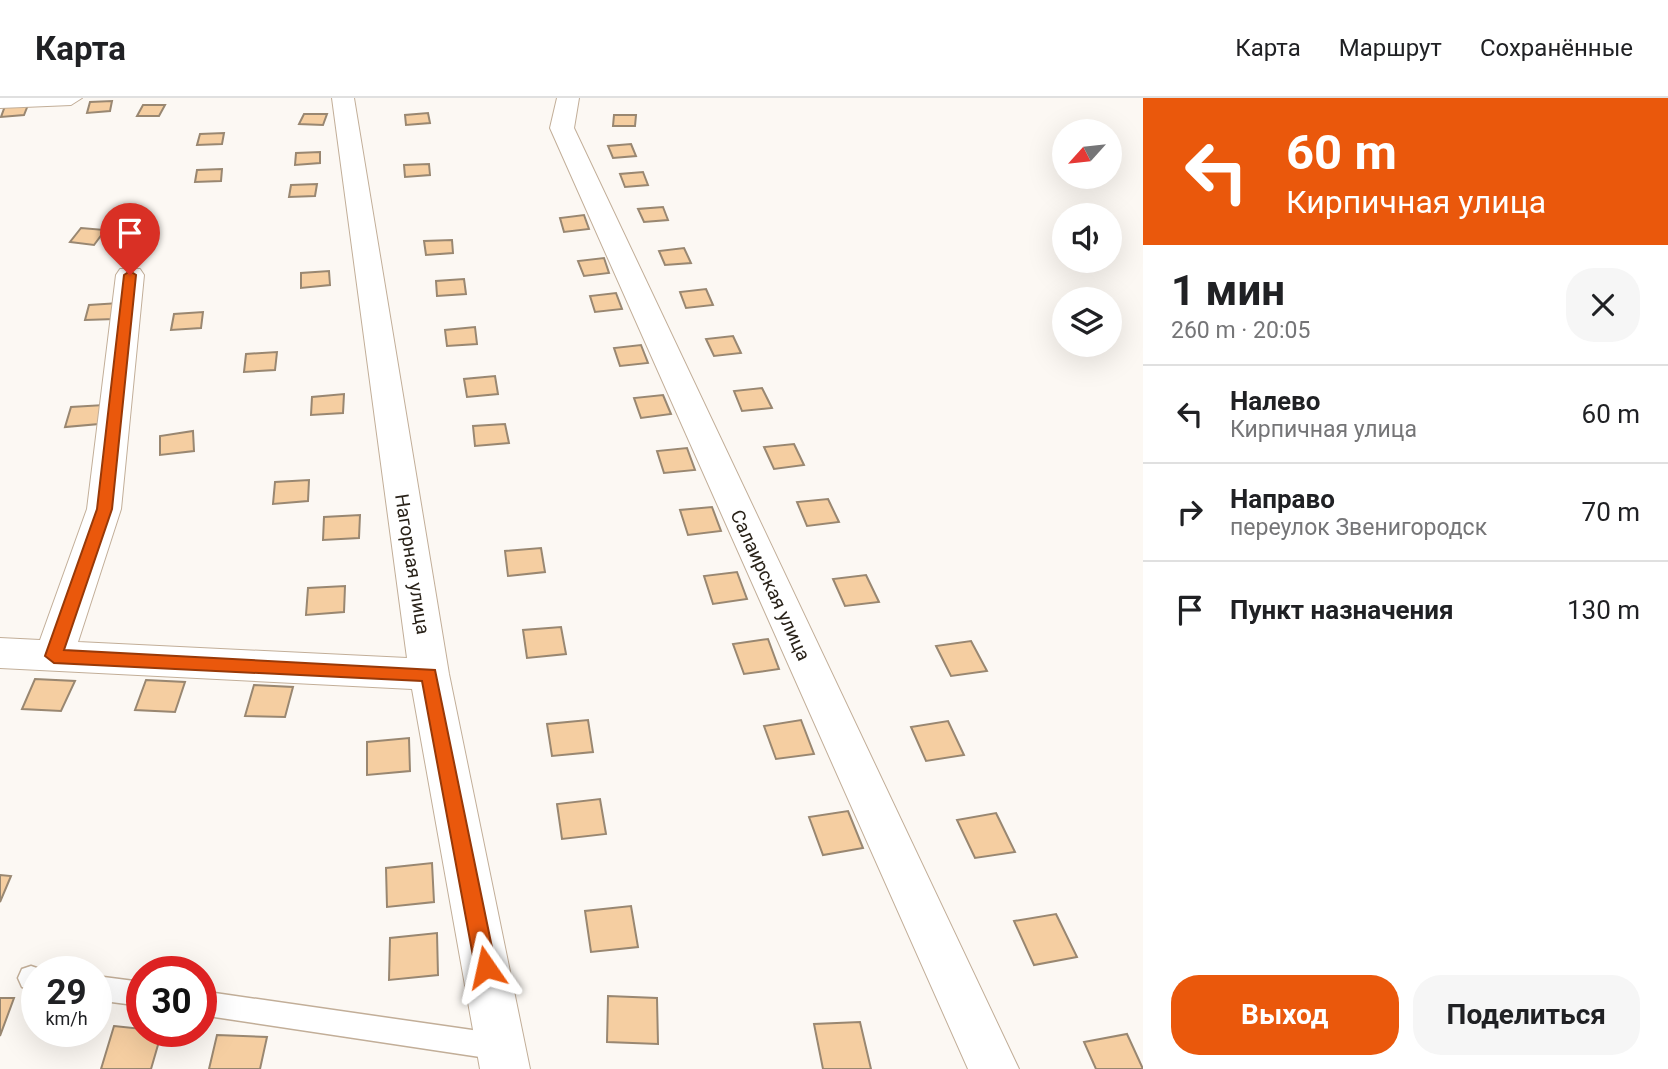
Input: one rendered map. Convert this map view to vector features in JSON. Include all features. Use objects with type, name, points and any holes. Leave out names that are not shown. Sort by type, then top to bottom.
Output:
[{"type":"street","points":[[0,101],[71,98]]},
{"type":"street","name":"Нагорная улица","points":[[343,98],[429,674],[503,1058]]},
{"type":"street","name":"Салаирская улица","points":[[568,98],[562,128],[994,1069]]},
{"type":"street","points":[[54,656],[104,509],[130,275]]},
{"type":"street","points":[[0,653],[429,674]]},
{"type":"lane","points":[[217,1006],[503,1058]]},
{"type":"building","points":[[112,101],[110,111],[87,113],[90,102]]},
{"type":"building","points":[[28,105],[24,115],[1,117],[5,106]]},
{"type":"building","points":[[143,105],[165,105],[159,116],[137,116]]},
{"type":"building","points":[[428,113],[430,123],[406,125],[405,115]]},
{"type":"building","points":[[304,114],[327,114],[323,125],[299,124]]},
{"type":"building","points":[[614,115],[636,115],[635,126],[613,126]]},
{"type":"building","points":[[224,133],[222,144],[197,145],[200,134]]},
{"type":"building","points":[[631,144],[636,156],[613,158],[608,146]]},
{"type":"building","points":[[320,152],[320,163],[295,165],[296,153]]},
{"type":"building","points":[[429,164],[430,175],[405,177],[404,165]]},
{"type":"building","points":[[222,169],[221,181],[195,182],[197,170]]},
{"type":"building","points":[[643,172],[648,185],[625,187],[620,174]]},
{"type":"building","points":[[317,184],[315,196],[289,197],[291,185]]},
{"type":"building","points":[[663,207],[668,220],[644,222],[638,209]]},
{"type":"building","points":[[584,215],[589,229],[564,232],[560,218]]},
{"type":"building","points":[[81,228],[105,230],[94,245],[70,242]]},
{"type":"building","points":[[452,240],[453,253],[426,255],[424,241]]},
{"type":"building","points":[[684,248],[691,263],[665,265],[659,251]]},
{"type":"building","points":[[604,258],[609,273],[584,276],[578,261]]},
{"type":"building","points":[[329,271],[330,285],[301,288],[301,273]]},
{"type":"building","points":[[464,279],[466,294],[437,296],[436,281]]},
{"type":"building","points":[[706,289],[713,305],[686,308],[680,292]]},
{"type":"building","points":[[616,293],[622,309],[595,312],[590,296]]},
{"type":"building","points":[[119,303],[115,319],[85,320],[89,305]]},
{"type":"building","points":[[203,312],[201,328],[171,330],[174,314]]},
{"type":"building","points":[[475,327],[477,344],[447,346],[445,330]]},
{"type":"building","points":[[733,336],[741,353],[714,356],[706,339]]},
{"type":"building","points":[[641,345],[648,363],[620,366],[614,348]]},
{"type":"building","points":[[277,352],[275,370],[244,372],[246,354]]},
{"type":"building","points":[[495,376],[498,394],[467,397],[464,379]]},
{"type":"building","points":[[762,388],[772,408],[742,411],[734,391]]},
{"type":"building","points":[[344,394],[343,413],[311,415],[312,397]]},
{"type":"building","points":[[663,395],[671,414],[641,418],[634,398]]},
{"type":"building","points":[[104,405],[99,424],[65,427],[71,407]]},
{"type":"building","points":[[505,424],[509,443],[475,446],[473,426]]},
{"type":"building","points":[[193,431],[194,451],[160,455],[160,436]]},
{"type":"building","points":[[794,444],[804,465],[774,469],[764,447]]},
{"type":"building","points":[[687,448],[695,470],[664,473],[657,451]]},
{"type":"building","points":[[309,480],[308,501],[273,504],[275,482]]},
{"type":"building","points":[[828,499],[839,522],[807,526],[797,502]]},
{"type":"building","points":[[712,507],[721,531],[688,535],[680,510]]},
{"type":"building","points":[[360,515],[359,538],[323,540],[324,517]]},
{"type":"building","points":[[541,548],[545,572],[508,576],[505,551]]},
{"type":"building","points":[[737,572],[747,599],[713,604],[704,576]]},
{"type":"building","points":[[866,575],[879,602],[845,606],[833,579]]},
{"type":"building","points":[[345,586],[344,612],[306,615],[308,588]]},
{"type":"building","points":[[561,627],[566,654],[527,658],[523,630]]},
{"type":"building","points":[[768,639],[779,669],[744,674],[733,644]]},
{"type":"building","points":[[971,641],[987,671],[951,676],[936,646]]},
{"type":"building","points":[[35,679],[75,681],[61,711],[22,709]]},
{"type":"building","points":[[146,680],[185,682],[175,712],[135,710]]},
{"type":"building","points":[[254,685],[293,687],[285,717],[245,716]]},
{"type":"building","points":[[588,720],[593,752],[552,756],[547,724]]},
{"type":"building","points":[[801,720],[814,754],[776,759],[764,726]]},
{"type":"building","points":[[948,721],[964,755],[926,761],[911,727]]},
{"type":"building","points":[[409,738],[410,771],[367,775],[367,742]]},
{"type":"building","points":[[600,799],[606,834],[562,839],[557,804]]},
{"type":"building","points":[[848,811],[863,848],[823,855],[809,817]]},
{"type":"building","points":[[996,813],[1015,852],[975,858],[957,820]]},
{"type":"building","points":[[432,863],[434,902],[387,907],[386,868]]},
{"type":"building","points":[[0,875],[11,876],[0,902]]},
{"type":"building","points":[[631,906],[638,947],[591,952],[585,911]]},
{"type":"building","points":[[1056,914],[1077,957],[1034,965],[1014,921]]},
{"type":"building","points":[[437,933],[438,975],[389,980],[390,938]]},
{"type":"building","points":[[608,996],[657,998],[658,1044],[607,1042]]},
{"type":"building","points":[[0,998],[14,998],[0,1036]]},
{"type":"building","points":[[860,1022],[871,1069],[823,1069],[814,1024]]},
{"type":"building","points":[[114,1026],[126,1027],[126,1047],[157,1047],[151,1069],[101,1069],[108,1047],[112,1047]]},
{"type":"building","points":[[1127,1034],[1143,1069],[1096,1069],[1084,1042]]},
{"type":"building","points":[[217,1035],[267,1037],[260,1069],[209,1069],[214,1047],[217,1047]]},
{"type":"route","points":[[130,275],[104,509],[54,656],[429,674],[486,967]]}]
